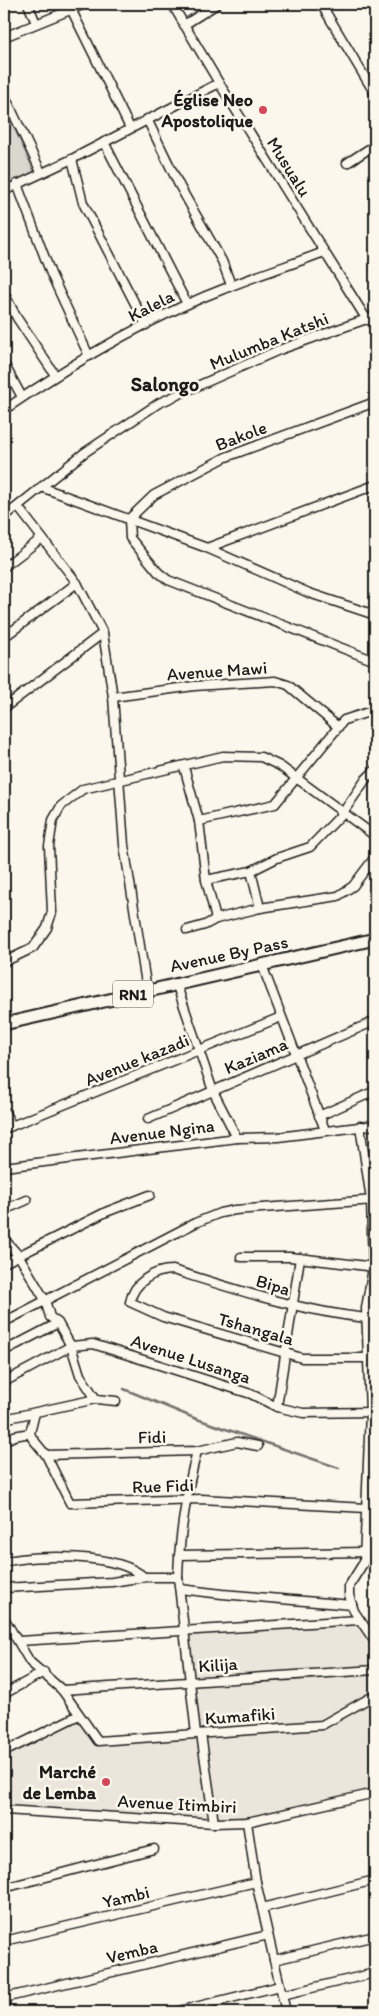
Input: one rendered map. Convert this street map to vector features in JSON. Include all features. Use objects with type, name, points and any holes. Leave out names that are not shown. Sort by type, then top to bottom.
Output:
[{"type":"highway","name":"Avenue By Pass","points":[[4,1024],[176,983],[375,939]]},
{"type":"street","points":[[28,4],[36,23]]},
{"type":"street","points":[[4,37],[85,4]]},
{"type":"street","name":"Musualu","points":[[172,4],[367,320]]},
{"type":"street","points":[[184,25],[217,4]]},
{"type":"street","points":[[321,4],[375,94]]},
{"type":"street","points":[[71,9],[130,128]]},
{"type":"street","points":[[4,191],[72,159],[219,83]]},
{"type":"street","points":[[4,94],[41,172]]},
{"type":"street","points":[[147,119],[179,185],[222,261],[231,285]]},
{"type":"street","points":[[104,142],[187,304]]},
{"type":"street","points":[[347,163],[375,145]]},
{"type":"street","points":[[72,159],[83,203],[146,325]]},
{"type":"street","points":[[17,184],[51,274],[89,356]]},
{"type":"street","name":"Kalela","points":[[4,410],[55,375],[187,304],[231,285],[324,252]]},
{"type":"street","points":[[4,293],[17,318],[55,375]]},
{"type":"street","name":"Mulumba Katshi","points":[[4,517],[84,454],[159,403],[279,350],[375,316]]},
{"type":"street","points":[[4,364],[22,397]]},
{"type":"street","name":"Bakole","points":[[129,519],[154,495],[226,457],[375,402]]},
{"type":"street","points":[[207,548],[375,485]]},
{"type":"street","points":[[41,487],[207,548],[309,593],[375,615]]},
{"type":"street","points":[[18,507],[77,583],[103,633],[113,697],[125,853],[147,990]]},
{"type":"street","points":[[129,519],[130,538],[158,572],[168,580],[375,661]]},
{"type":"street","points":[[4,567],[42,538]]},
{"type":"street","points":[[4,637],[77,583]]},
{"type":"street","points":[[4,708],[103,633]]},
{"type":"street","name":"Avenue Mawi","points":[[113,697],[194,686],[275,681],[288,685],[337,726]]},
{"type":"street","points":[[199,821],[269,806],[279,800],[337,726],[344,720],[375,710]]},
{"type":"street","points":[[4,962],[33,948],[46,928],[52,912],[49,846],[53,820],[62,806],[83,789],[120,778],[184,767],[223,756],[245,755],[261,757],[296,778],[342,814],[375,836]]},
{"type":"street","points":[[184,767],[199,821],[206,880],[216,919]]},
{"type":"street","points":[[206,880],[251,871],[277,858],[310,847],[342,814],[366,779],[375,770]]},
{"type":"street","points":[[187,930],[205,926],[216,919],[260,908],[338,896],[353,886],[375,857]]},
{"type":"street","points":[[251,871],[260,908]]},
{"type":"street","points":[[262,965],[295,1056],[325,1130]]},
{"type":"street","points":[[176,983],[213,1091],[237,1138]]},
{"type":"street","name":"Avenue kazadi","points":[[8,1128],[281,1017]]},
{"type":"street","name":"Kaziama","points":[[148,1119],[375,1021]]},
{"type":"street","points":[[319,1116],[375,1091]]},
{"type":"street","points":[[4,1110],[8,1128]]},
{"type":"street","name":"Avenue Ngina","points":[[4,1167],[237,1138],[278,1137],[375,1125]]},
{"type":"street","points":[[360,1126],[373,1200],[374,1267],[366,1308],[371,1358],[371,1468],[366,1508],[365,1552],[361,1570],[349,1586],[352,1605],[359,1620],[372,1628],[375,1642]]},
{"type":"street","points":[[4,1263],[106,1212],[150,1195]]},
{"type":"street","points":[[4,1210],[27,1200]]},
{"type":"street","points":[[4,1322],[195,1223],[220,1213],[373,1200]]},
{"type":"street","points":[[4,1239],[19,1256],[44,1300],[50,1317],[58,1323],[71,1346],[80,1375],[96,1399]]},
{"type":"street","points":[[242,1257],[300,1258],[374,1267]]},
{"type":"street","points":[[277,1407],[300,1258]]},
{"type":"street","name":"Bipa","points":[[131,1304],[132,1296],[141,1283],[155,1273],[173,1270],[292,1306],[324,1313],[366,1318]]},
{"type":"street","name":"Tshangala","points":[[131,1304],[163,1317],[302,1358],[332,1360],[371,1358]]},
{"type":"street","points":[[366,1308],[375,1308]]},
{"type":"street","points":[[4,1351],[58,1323]]},
{"type":"street","name":"Avenue Lusanga","points":[[4,1382],[71,1346],[93,1344],[251,1394],[277,1407],[315,1414],[372,1412]]},
{"type":"street","points":[[4,1419],[96,1399],[116,1401]]},
{"type":"street","points":[[4,1441],[14,1436],[30,1433],[35,1413]]},
{"type":"street","name":"Rue Fidi","points":[[30,1433],[46,1455],[70,1503],[188,1499],[366,1508]]},
{"type":"street","name":"Fidi","points":[[46,1455],[197,1451],[234,1442],[258,1446]]},
{"type":"street","points":[[197,1451],[190,1476],[179,1555],[178,1577],[185,1629],[189,1682],[214,1823]]},
{"type":"street","points":[[179,1555],[365,1552],[375,1554]]},
{"type":"street","points":[[4,1562],[37,1557],[104,1561],[136,1570],[144,1577]]},
{"type":"street","points":[[4,1588],[112,1582],[144,1577],[178,1577]]},
{"type":"street","points":[[180,1589],[352,1605]]},
{"type":"street","points":[[4,1618],[7,1633],[19,1641],[30,1662],[44,1672],[62,1690],[79,1716],[4,1752]]},
{"type":"street","points":[[19,1641],[185,1629],[359,1620]]},
{"type":"street","name":"Kilija","points":[[62,1690],[375,1670]]},
{"type":"street","points":[[4,1694],[44,1672]]},
{"type":"street","name":"Kumafiki","points":[[79,1716],[98,1741],[198,1734],[322,1725],[375,1695]]},
{"type":"street","name":"Avenue Itimbiri","points":[[4,1810],[214,1823],[246,1822],[375,1793]]},
{"type":"street","points":[[246,1822],[256,1882],[286,2012]]},
{"type":"street","points":[[4,1888],[154,1849]]},
{"type":"street","points":[[262,1908],[375,1880]]},
{"type":"street","name":"Yambi","points":[[4,1942],[256,1882]]},
{"type":"street","name":"Vemba","points":[[4,1998],[268,1935]]},
{"type":"street","points":[[274,1960],[375,1936]]},
{"type":"street","points":[[282,1995],[375,1973]]},
{"type":"street","points":[[174,2012],[280,1986]]},
{"type":"shaded area","points":[[4,106],[35,174],[4,188]]},
{"type":"shaded area","points":[[356,1624],[365,1632],[375,1648],[375,1668],[190,1681],[185,1630]]},
{"type":"shaded area","points":[[375,1672],[375,1693],[325,1721],[199,1732],[190,1683]]},
{"type":"shaded area","points":[[375,1697],[375,1788],[241,1821],[215,1822],[204,1736],[322,1726]]},
{"type":"shaded area","name":"Marché de Lemba","points":[[81,1719],[99,1741],[201,1734],[214,1823],[4,1808],[4,1756]]},
{"type":"waterway","points":[[124,1389],[194,1418],[339,1468]]},
{"type":"place","name":"Église Neo Apostolique","points":[[263,110]]},
{"type":"place","name":"Marché de Lemba","points":[[106,1782]]},
{"type":"district","name":"Salongo","points":[[165,384]]}]
